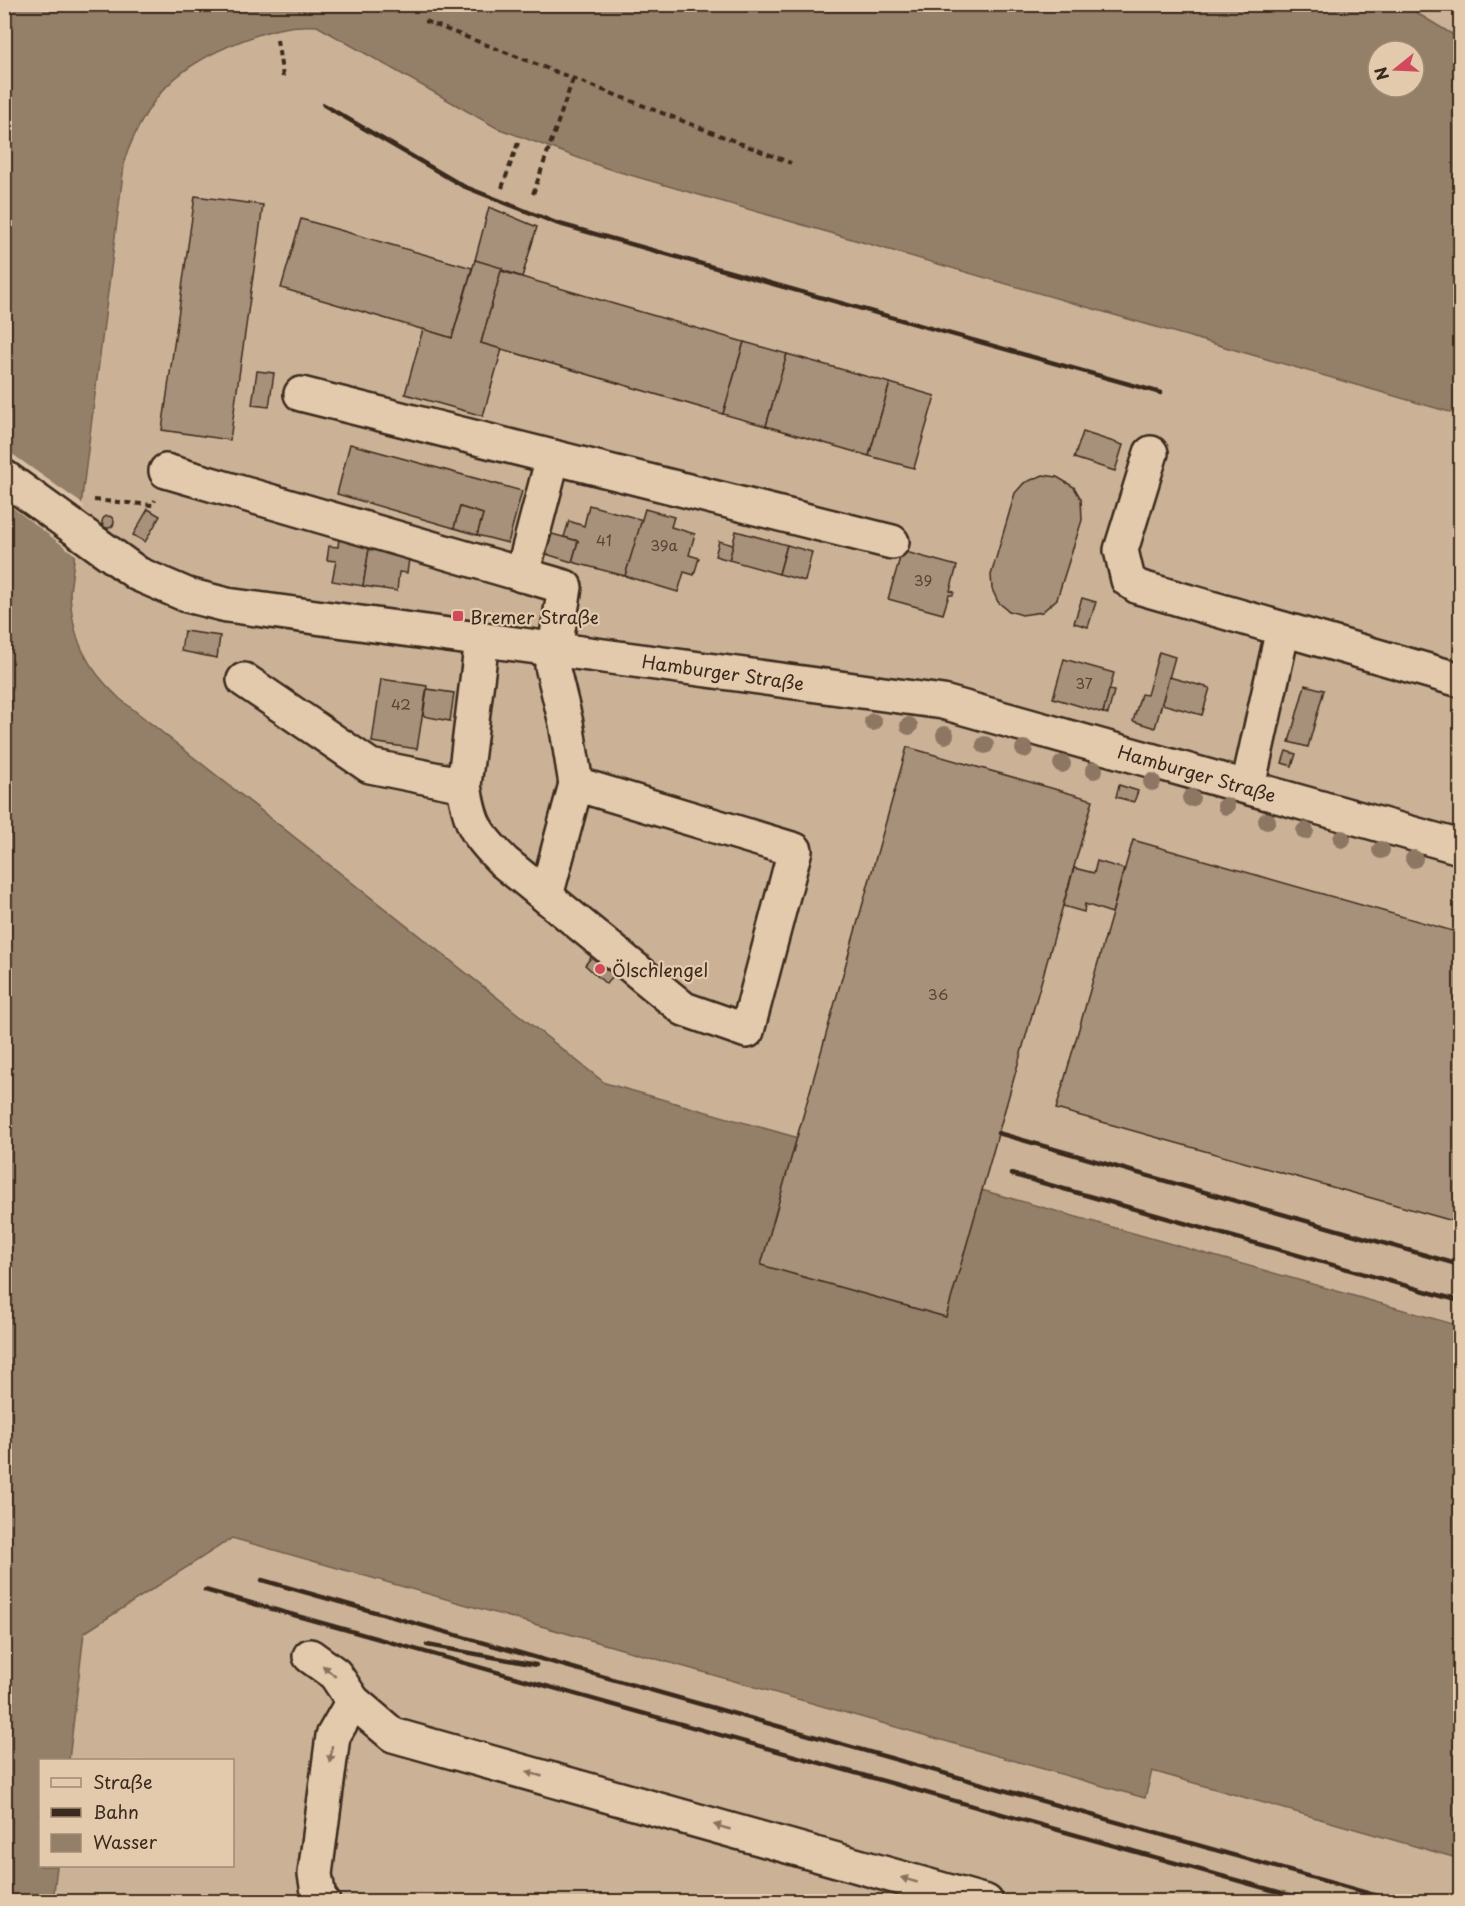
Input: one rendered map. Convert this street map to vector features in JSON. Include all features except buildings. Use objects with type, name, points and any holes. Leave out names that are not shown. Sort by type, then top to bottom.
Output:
[{"type":"street","points":[[301,394],[892,542]]},
{"type":"street","points":[[1151,453],[1121,550],[1128,580],[1138,587],[1461,680]]},
{"type":"street","points":[[522,575],[553,457]]},
{"type":"street","points":[[166,471],[565,587],[552,666],[566,723],[576,784],[546,896]]},
{"type":"street","name":"Hamburger Straße","points":[[4,477],[96,546],[138,574],[187,595],[227,605],[943,702],[1461,847]]},
{"type":"street","points":[[1248,786],[1283,629]]},
{"type":"street","points":[[482,640],[464,785],[468,813],[478,836],[504,862],[684,1009],[747,1031],[795,850],[576,784]]},
{"type":"street","points":[[244,680],[370,766],[464,785]]},
{"type":"street","points":[[310,1656],[334,1674],[353,1701],[393,1735],[986,1902]]},
{"type":"street","points":[[320,1900],[315,1874],[333,1736],[353,1701]]},
{"type":"path","points":[[425,21],[791,163]]},
{"type":"path","points":[[277,40],[283,77]]},
{"type":"path","points":[[533,194],[573,79]]},
{"type":"path","points":[[502,188],[519,140]]},
{"type":"path","points":[[88,499],[135,504]]},
{"type":"shaded area","points":[[5,5],[1460,5],[1460,1901],[5,1901]]},
{"type":"water","points":[[1402,4],[1460,39],[1460,415],[606,168],[497,128],[317,26],[278,29],[241,41],[199,61],[168,85],[144,116],[125,158],[70,592],[74,624],[83,652],[98,676],[120,699],[605,1083],[1460,1326],[1460,1859],[1152,1771],[1145,1798],[232,1538],[84,1633],[69,1759],[39,1759],[39,1867],[57,1867],[53,1901],[5,1902],[5,5]]},
{"type":"pier","points":[[5,449],[84,505],[77,556],[5,502]]},
{"type":"railway","points":[[324,105],[463,186],[556,223],[1161,393]]},
{"type":"railway","points":[[998,1133],[1460,1265]]},
{"type":"railway","points":[[1011,1174],[1460,1301]]},
{"type":"railway","points":[[262,1580],[1399,1902]]},
{"type":"railway","points":[[205,1590],[1314,1902]]},
{"type":"railway","points":[[427,1645],[536,1665]]},
{"type":"place","name":"Bremer Straße","points":[[458,616]]},
{"type":"place","name":"Ölschlengel","points":[[600,969]]}]
